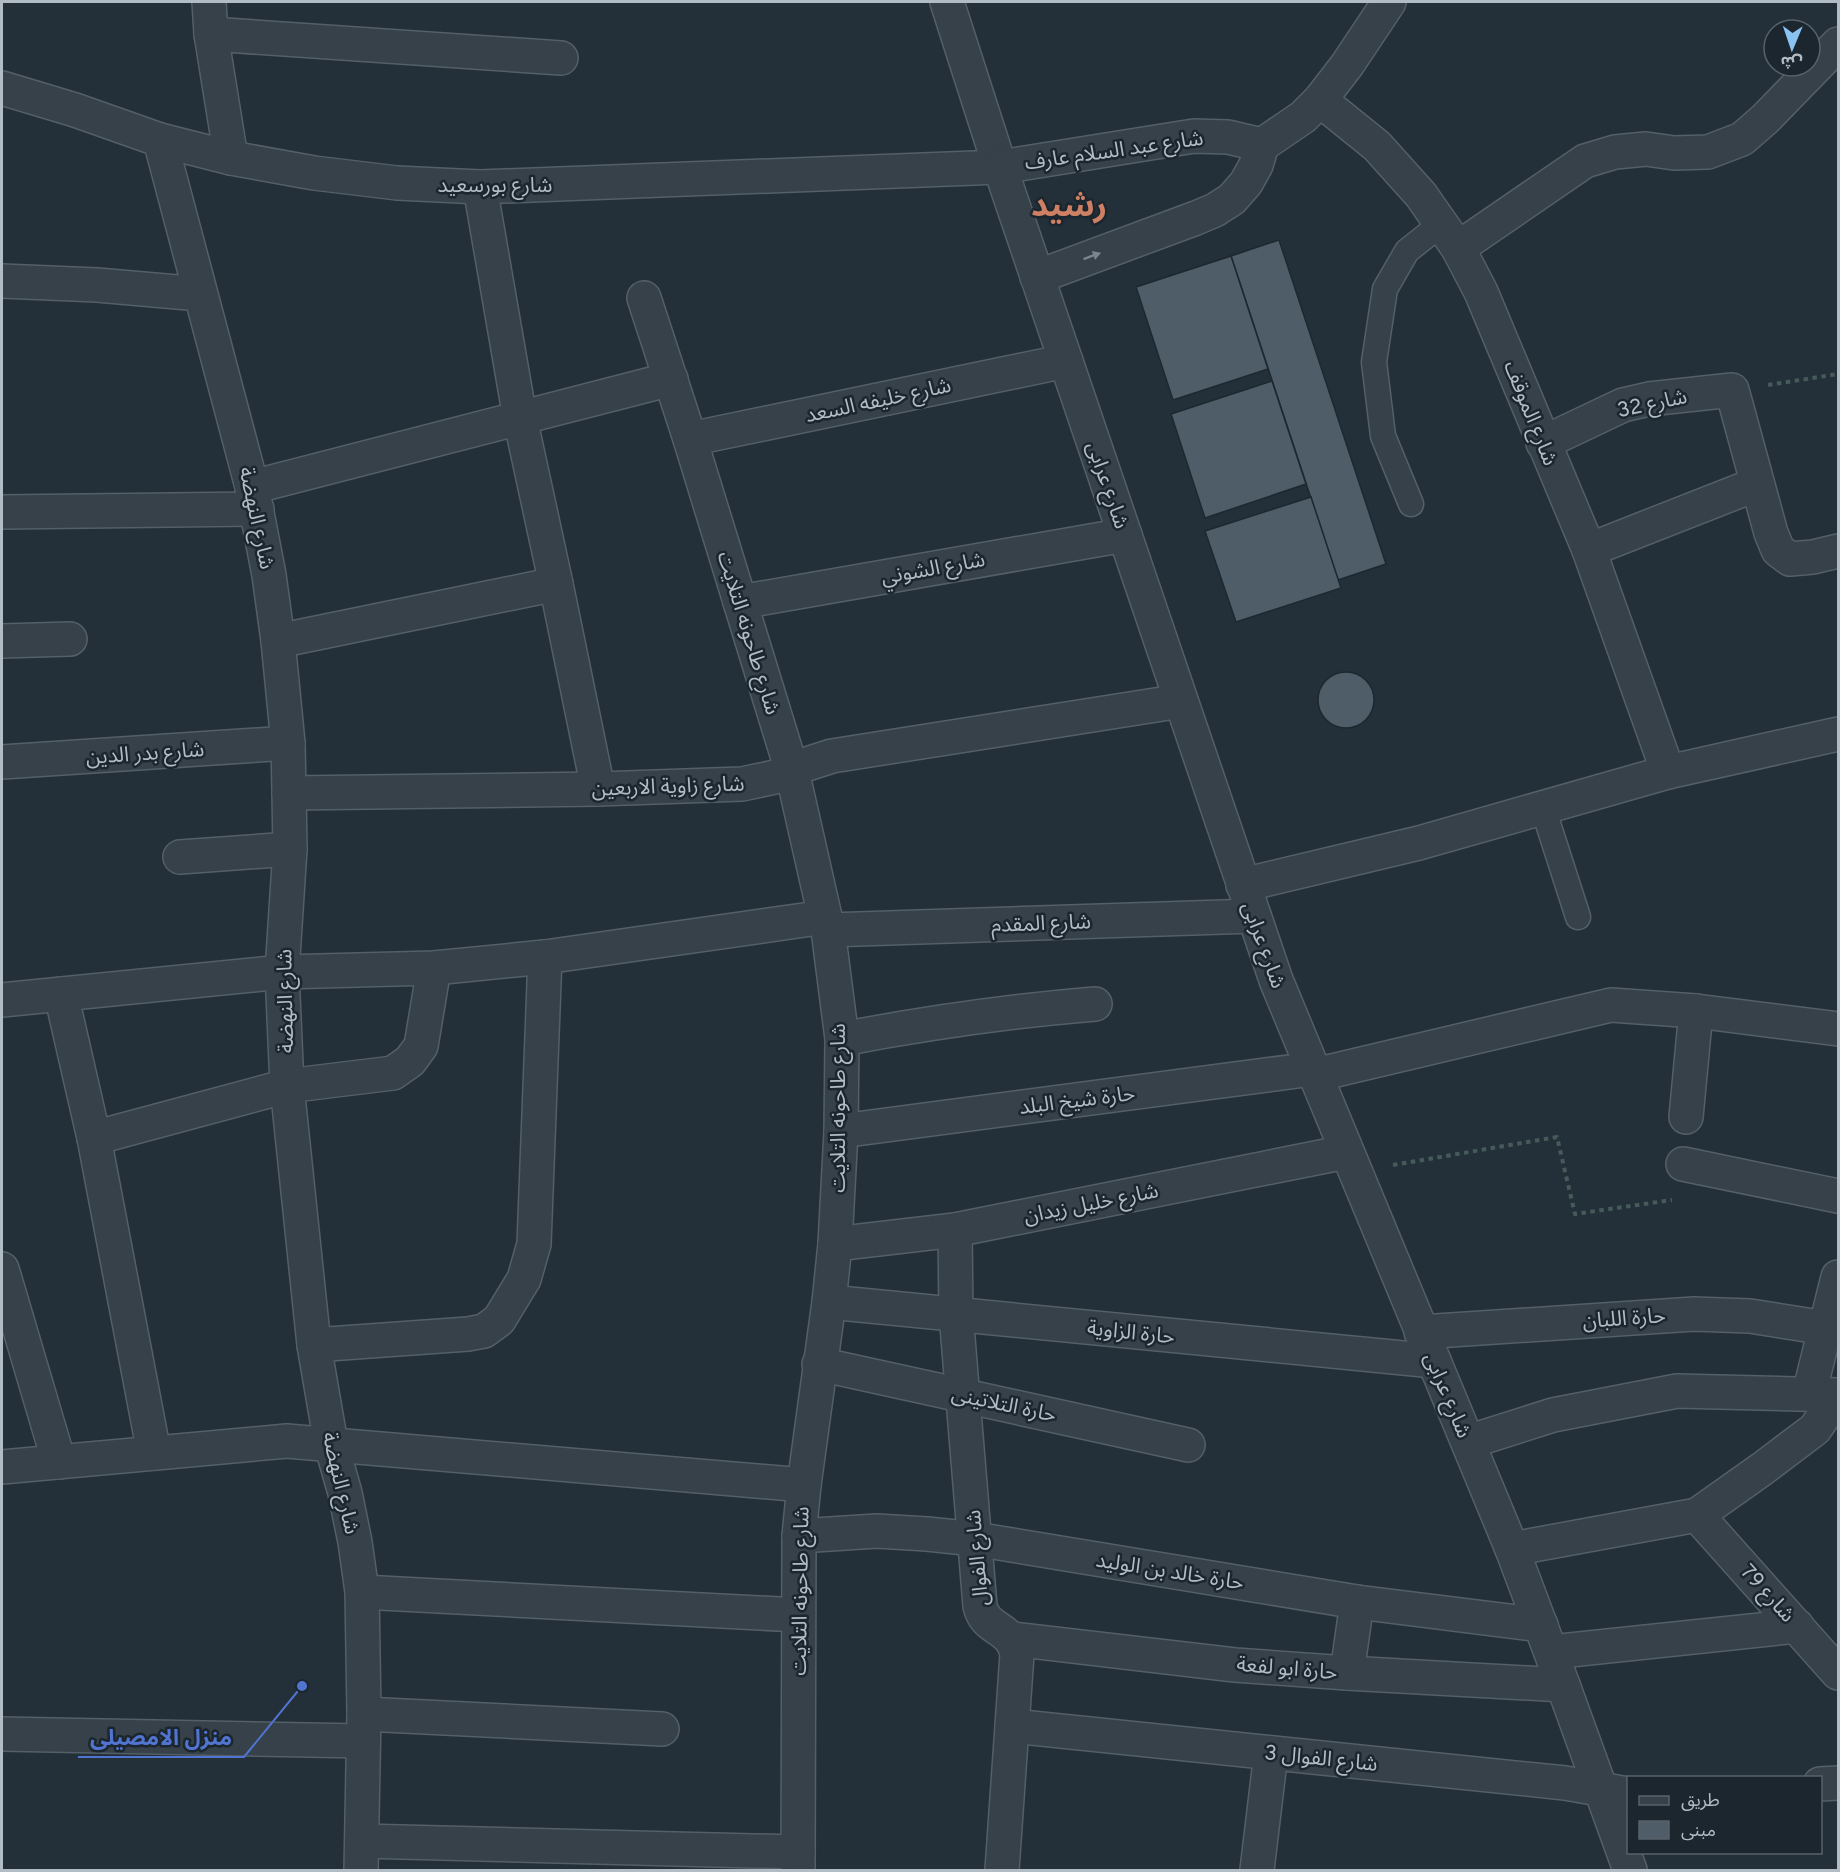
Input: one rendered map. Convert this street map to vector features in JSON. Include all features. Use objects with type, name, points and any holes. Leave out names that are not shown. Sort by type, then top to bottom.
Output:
[{"type":"street","points":[[209,2],[211,34],[231,158]]},
{"type":"street","name":"شارع عرابى","points":[[947,2],[1037,277],[1276,980],[1512,1550],[1563,1685],[1614,1792],[1630,1870]]},
{"type":"street","points":[[1037,277],[1215,210],[1232,199],[1246,183],[1256,165],[1262,145],[1303,117],[1320,100],[1347,65],[1389,2]]},
{"type":"street","points":[[211,34],[561,58]]},
{"type":"street","points":[[1449,236],[1584,161],[1615,152],[1646,149],[1674,153],[1708,152],[1742,139],[1765,119],[1839,44]]},
{"type":"street","name":"شارع بورسعيد","points":[[2,88],[75,110],[160,140],[231,158],[314,173],[397,183],[480,187],[605,184],[1000,167]]},
{"type":"street","name":"شارع الموقف","points":[[1320,100],[1377,146],[1421,195],[1449,236],[1482,292],[1589,550],[1668,772]]},
{"type":"street","name":"شارع عبد السلام عارف","points":[[1000,167],[1194,136],[1228,136],[1262,145]]},
{"type":"street","name":"شارع النهضة","points":[[160,140],[254,498],[279,641],[288,743],[289,793],[290,849],[282,972],[287,1086],[314,1345],[331,1444],[353,1532],[362,1592],[362,1856]]},
{"type":"street","points":[[480,187],[520,418],[598,789]]},
{"type":"street","points":[[2,281],[97,285],[200,294]]},
{"type":"street","name":"شارع طاحونه التلايت","points":[[644,298],[792,771],[826,924],[842,1039],[841,1131],[835,1244],[799,1536],[798,1861]]},
{"type":"street","name":"شارع خليفه السعد","points":[[690,439],[1066,360]]},
{"type":"street","points":[[2,512],[254,498],[520,418],[671,379]]},
{"type":"street","points":[[1732,390],[1771,533],[1778,550],[1790,559],[1839,551]]},
{"type":"street","name":"شارع 32","points":[[1543,443],[1623,405],[1650,399],[1732,390]]},
{"type":"street","points":[[1589,550],[1757,484]]},
{"type":"street","name":"شارع الشوني","points":[[740,602],[1125,535]]},
{"type":"street","points":[[279,641],[556,584]]},
{"type":"street","points":[[2,641],[70,639]]},
{"type":"street","name":"شارع زاوية الاربعين","points":[[289,793],[598,789],[742,784],[759,782],[832,756],[1181,701]]},
{"type":"street","points":[[1243,885],[1419,843],[1668,772],[1839,734]]},
{"type":"street","name":"شارع بدر الدين","points":[[2,762],[288,743]]},
{"type":"street","points":[[180,857],[290,849]]},
{"type":"street","name":"شارع المقدم","points":[[2,1000],[282,972],[434,968],[826,924],[1254,916]]},
{"type":"street","points":[[314,1345],[484,1331],[499,1320],[524,1279],[534,1244],[545,957]]},
{"type":"street","points":[[94,1138],[287,1086],[393,1072],[410,1061],[421,1046],[434,968]]},
{"type":"street","points":[[61,994],[94,1138],[154,1453]]},
{"type":"street","points":[[842,1039],[925,1023],[1010,1011],[1095,1004]]},
{"type":"street","name":"حارة شيخ البلد","points":[[841,1131],[1314,1072],[1611,1005],[1696,1011],[1839,1029]]},
{"type":"street","points":[[1686,1117],[1696,1011]]},
{"type":"street","name":"شارع خليل زيدان","points":[[835,1244],[955,1230],[1350,1162]]},
{"type":"street","points":[[1683,1164],[1839,1196]]},
{"type":"street","name":"شارع الفوال","points":[[955,1230],[956,1314],[982,1614],[987,1621],[1012,1639]]},
{"type":"street","points":[[2,1269],[59,1462]]},
{"type":"street","points":[[1512,1550],[1697,1515],[1815,1429],[1829,1395],[1826,1328],[1839,1277]]},
{"type":"street","name":"حارة الزاوية","points":[[829,1302],[956,1314],[1427,1347]]},
{"type":"street","name":"حارة اللبان","points":[[1427,1347],[1694,1314],[1750,1316],[1826,1328]]},
{"type":"street","name":"حارة التلاتينى","points":[[819,1364],[1188,1445]]},
{"type":"street","points":[[1468,1442],[1553,1415],[1677,1391],[1829,1395]]},
{"type":"street","points":[[2,1467],[287,1441],[804,1485]]},
{"type":"street","name":"شارع 79","points":[[1697,1515],[1839,1673]]},
{"type":"street","name":"حارة خالد بن الوليد","points":[[799,1536],[877,1531],[975,1539],[1357,1602],[1546,1638],[1797,1626]]},
{"type":"street","points":[[362,1592],[798,1615]]},
{"type":"street","points":[[1347,1673],[1357,1602]]},
{"type":"street","points":[[1002,1870],[1017,1654],[1012,1639]]},
{"type":"street","name":"حارة ابو لفعة","points":[[1012,1639],[1235,1665],[1563,1685]]},
{"type":"street","name":"شارع الفوال 3","points":[[1012,1726],[1565,1783],[1614,1792]]},
{"type":"street","points":[[2,1734],[363,1727],[662,1729]]},
{"type":"street","points":[[1257,1870],[1271,1753]]},
{"type":"street","points":[[1822,1784],[1839,1783]]},
{"type":"street","points":[[362,1856],[798,1861]]},
{"type":"lane","points":[[1411,504],[1383,436],[1374,362],[1385,289],[1407,251],[1449,236]]},
{"type":"lane","points":[[1543,808],[1578,917]]},
{"type":"path","points":[[1732,390],[1839,374]]},
{"type":"path","points":[[1350,1162],[1557,1137],[1575,1214],[1682,1199],[1683,1164]]},
{"type":"building","points":[[1279,240],[1386,564],[1338,580],[1231,256]]},
{"type":"building","points":[[1231,256],[1268,369],[1173,400],[1136,287]]},
{"type":"building","points":[[1272,381],[1306,484],[1205,518],[1171,414]]},
{"type":"building","points":[[1311,497],[1341,588],[1236,622],[1205,531]]},
{"type":"building","points":[[1340,672],[1352,672],[1362,676],[1370,684],[1374,700],[1370,716],[1362,724],[1352,728],[1340,728],[1330,724],[1322,716],[1318,706],[1318,694],[1322,684],[1330,676]]},
{"type":"place","name":"منزل الامصيلى","points":[[302,1686]]},
{"type":"district","name":"رشيد","points":[[1069,204]]}]
